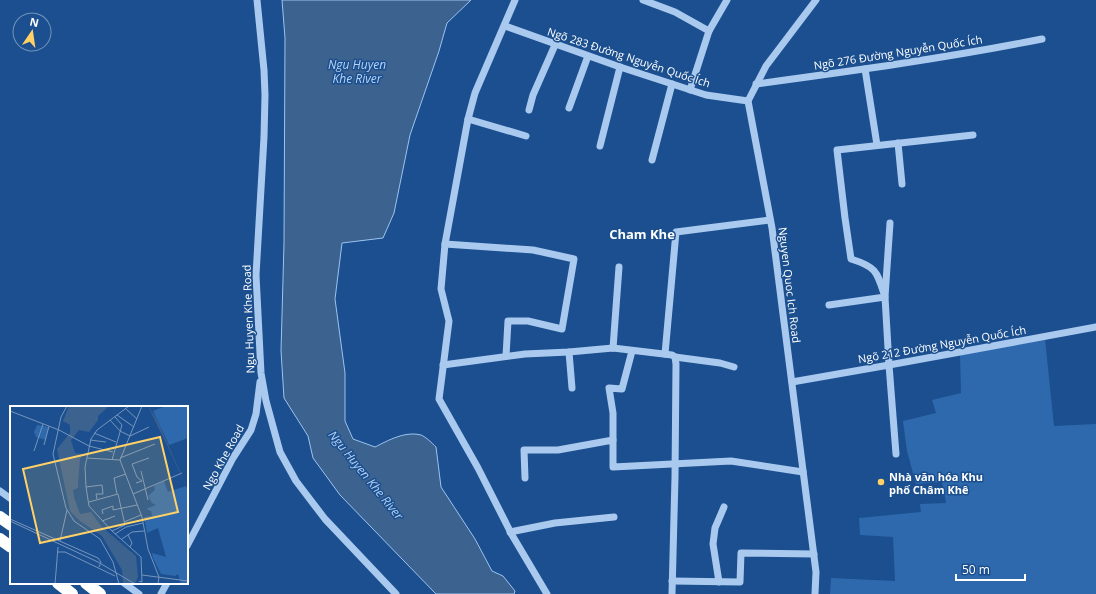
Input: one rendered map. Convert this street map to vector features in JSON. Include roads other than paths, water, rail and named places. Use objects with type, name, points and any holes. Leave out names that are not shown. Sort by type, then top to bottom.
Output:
[{"type":"highway","points":[[0,517],[10,524]]},
{"type":"highway","points":[[0,539],[10,546]]},
{"type":"highway","points":[[59,584],[72,594]]},
{"type":"highway","points":[[87,584],[100,594]]},
{"type":"street","name":"Ngu Huyen Khe Road","points":[[257,0],[264,70],[264,137],[256,275],[261,373],[266,401],[280,452],[296,481],[324,519],[396,594]]},
{"type":"street","points":[[516,0],[475,93],[468,119],[445,244],[440,289],[449,321],[439,399],[478,468],[510,532],[547,594]]},
{"type":"street","points":[[643,0],[675,12],[709,31]]},
{"type":"street","points":[[690,90],[709,31],[727,0]]},
{"type":"street","points":[[748,101],[766,66],[816,0]]},
{"type":"street","name":"Ngõ 283 Đường Nguyễn Quốc Ích","points":[[505,26],[620,67],[706,95],[748,101]]},
{"type":"street","name":"Ngõ 276 Đường Nguyễn Quốc Ích","points":[[756,84],[981,51],[1042,39]]},
{"type":"street","points":[[529,110],[533,95],[555,44]]},
{"type":"street","points":[[569,108],[588,56]]},
{"type":"street","points":[[600,146],[620,67]]},
{"type":"street","points":[[865,69],[877,145]]},
{"type":"street","points":[[652,160],[672,84]]},
{"type":"street","name":"Nguyen Quoc Ich Road","points":[[748,101],[770,220],[814,554],[816,572],[815,594]]},
{"type":"street","points":[[468,119],[526,136]]},
{"type":"street","points":[[885,297],[879,277],[875,271],[863,263],[851,259],[837,150],[973,135]]},
{"type":"street","points":[[898,143],[902,184]]},
{"type":"street","points":[[665,354],[676,232],[770,220]]},
{"type":"street","points":[[890,223],[885,297],[896,454]]},
{"type":"street","points":[[445,244],[533,250],[574,259],[562,329],[528,321],[508,321],[506,356]]},
{"type":"street","points":[[614,348],[619,267]]},
{"type":"street","points":[[829,305],[885,297]]},
{"type":"street","name":"Ngõ 212 Đường Nguyễn Quốc Ích","points":[[792,382],[1096,327]]},
{"type":"street","points":[[443,365],[525,354],[614,348],[720,362],[734,367]]},
{"type":"street","points":[[632,351],[622,389],[609,388],[613,413],[613,467],[731,460],[803,472]]},
{"type":"street","points":[[569,352],[572,388]]},
{"type":"street","points":[[672,594],[675,464],[675,356]]},
{"type":"street","name":"Ngo Khe Road","points":[[188,544],[233,458],[251,430],[256,414],[261,373]]},
{"type":"street","points":[[525,478],[524,450],[558,450],[613,440]]},
{"type":"street","points":[[0,491],[10,498]]},
{"type":"street","points":[[719,582],[713,544],[715,528],[724,507]]},
{"type":"street","points":[[510,532],[555,523],[614,517]]},
{"type":"street","points":[[672,581],[740,582],[741,553],[814,554]]},
{"type":"street","points":[[125,584],[139,594]]},
{"type":"street","points":[[161,594],[166,584]]},
{"type":"water","name":"Ngu Huyen Khe River","points":[[282,0],[471,0],[447,23],[410,135],[394,213],[383,238],[342,243],[335,299],[345,373],[345,421],[353,439],[375,447],[403,435],[415,434],[423,436],[433,444],[436,447],[441,487],[475,539],[492,571],[503,576],[515,591],[514,594],[436,594],[340,495],[313,458],[308,436],[284,398],[281,351],[284,243],[285,38]]},
{"type":"place","name":"Nhà văn hóa Khu phố Châm Khê","points":[[881,482]]},
{"type":"district","name":"Cham Khe","points":[[642,234]]}]
